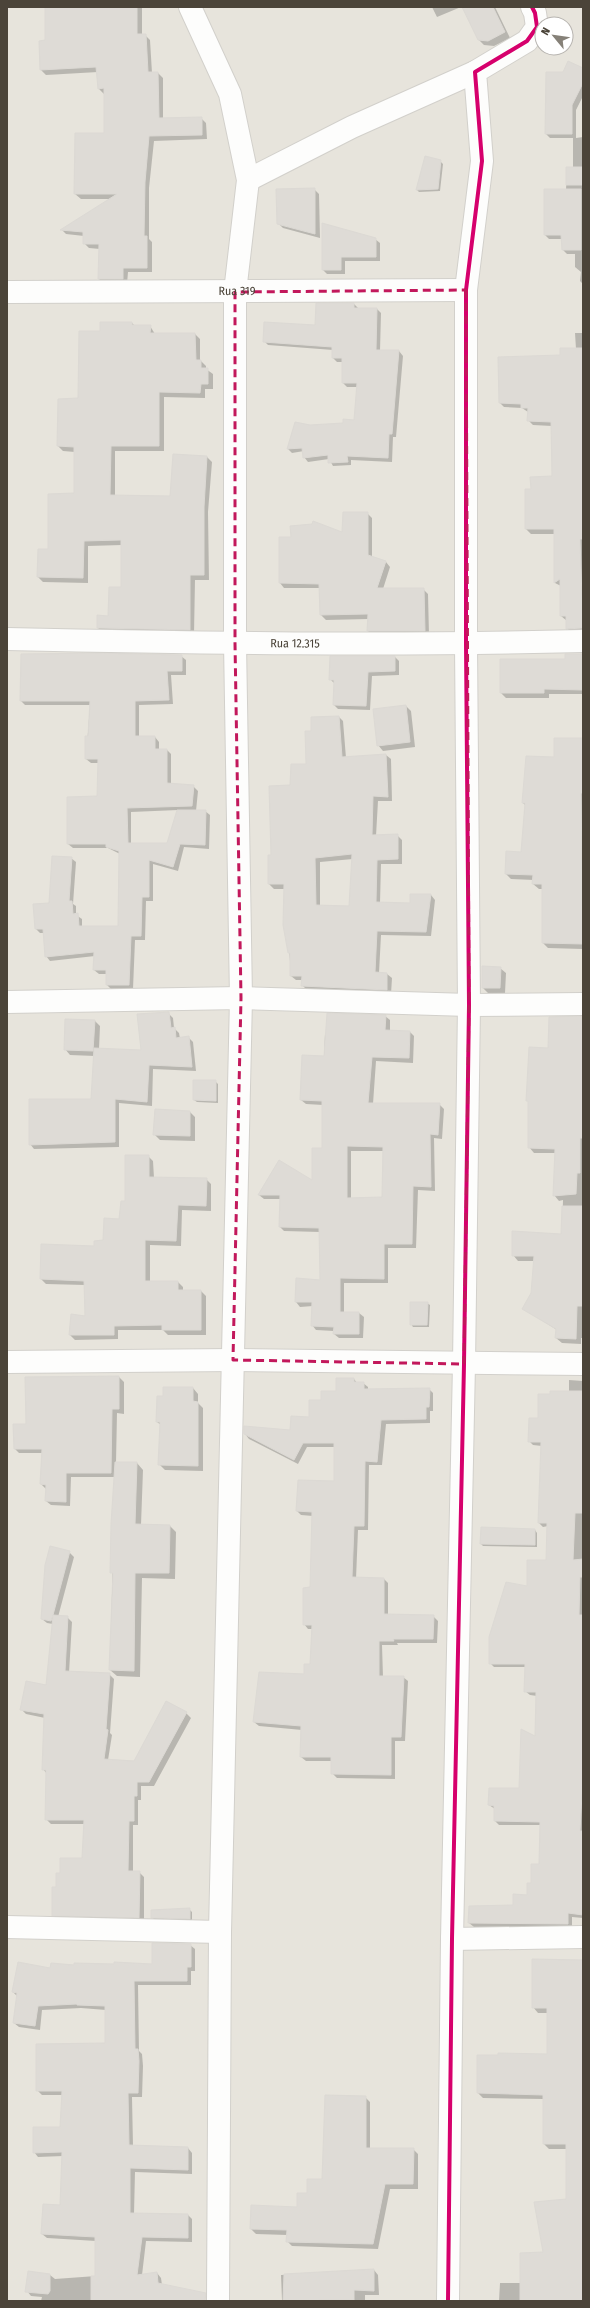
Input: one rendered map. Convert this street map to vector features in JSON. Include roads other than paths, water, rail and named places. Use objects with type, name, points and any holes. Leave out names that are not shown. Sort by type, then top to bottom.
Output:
[{"type":"street","points":[[190,7],[230,94],[248,180],[235,292],[235,643],[241,998],[220,1932],[218,2301]]},
{"type":"street","points":[[248,180],[352,127],[475,72],[527,41],[537,27],[535,12],[532,7]]},
{"type":"street","points":[[448,2301],[452,1939],[464,1364],[469,1005],[466,644],[466,290],[477,219],[482,161],[475,72]]},
{"type":"street","name":"Rua 319","points":[[7,292],[466,290]]},
{"type":"street","name":"Rua 12.315","points":[[7,639],[235,643],[466,644],[583,641]]},
{"type":"street","points":[[7,1002],[241,998],[469,1005],[583,1004]]},
{"type":"street","points":[[7,1362],[233,1360],[464,1364],[583,1364]]},
{"type":"street","points":[[7,1927],[220,1932]]},
{"type":"street","points":[[452,1939],[583,1937]]}]
